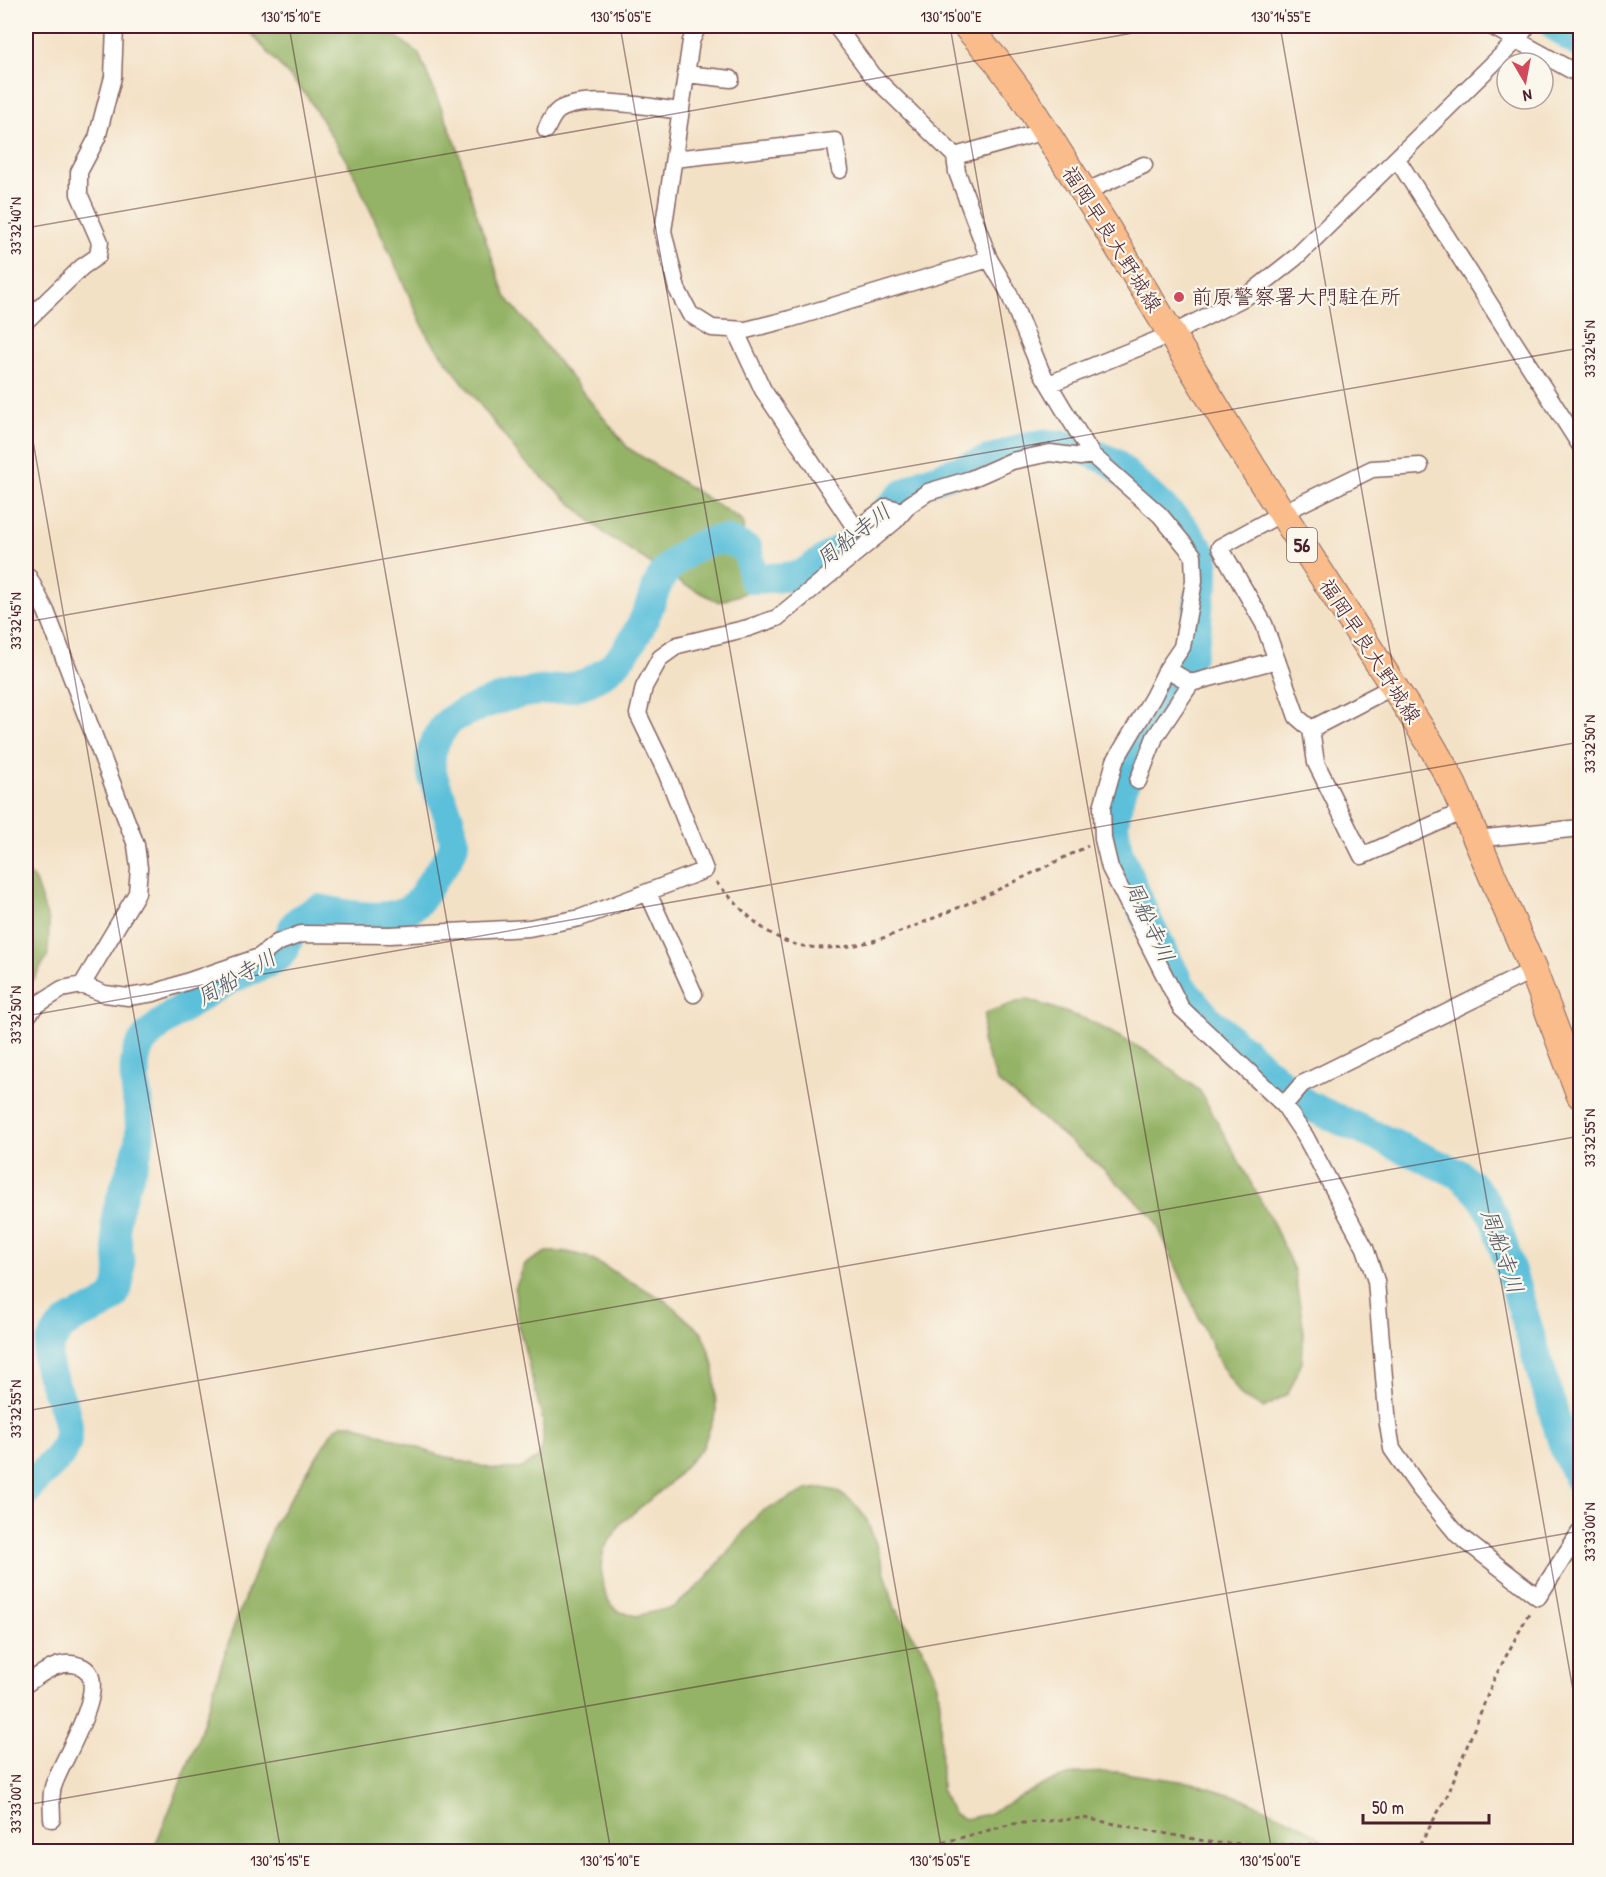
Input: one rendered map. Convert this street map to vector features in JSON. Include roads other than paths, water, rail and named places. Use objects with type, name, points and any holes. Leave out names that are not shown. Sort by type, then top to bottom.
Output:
[{"type":"main road","name":"福岡早良大野城線","points":[[966,26],[996,60],[1024,98],[1282,513],[1430,742],[1451,780],[1533,970],[1581,1095]]},
{"type":"street","points":[[26,321],[82,267],[98,256],[100,242],[79,194],[79,172],[97,138],[113,77],[115,26]]},
{"type":"street","points":[[698,26],[691,41],[663,231],[677,289],[690,314],[712,328],[746,330],[989,259]]},
{"type":"street","points":[[836,26],[872,75],[955,156],[957,172],[989,259],[1008,291],[1041,371],[1088,449],[1160,515],[1193,555],[1194,581],[1182,646],[1115,761],[1102,807],[1103,839],[1110,868],[1181,1008],[1284,1105],[1305,1136],[1365,1248],[1376,1281],[1392,1449],[1420,1489],[1458,1535],[1538,1596],[1581,1532]]},
{"type":"street","points":[[1491,26],[1523,32],[1581,75]]},
{"type":"street","points":[[1049,384],[1172,334],[1247,296],[1295,258],[1523,32]]},
{"type":"street","points":[[686,74],[731,79]]},
{"type":"street","points":[[546,130],[557,111],[574,104],[599,102],[681,111]]},
{"type":"street","points":[[955,156],[1044,131]]},
{"type":"street","points":[[674,159],[834,134],[840,170]]},
{"type":"street","points":[[1397,159],[1581,445]]},
{"type":"street","points":[[1083,193],[1144,165]]},
{"type":"street","points":[[735,330],[763,390],[856,529],[887,507],[903,511]]},
{"type":"street","points":[[26,1018],[35,1006],[62,989],[82,985],[105,994],[128,997],[154,993],[259,957],[277,943],[301,934],[390,935],[529,928],[580,918],[705,870],[666,772],[638,714],[644,687],[660,658],[678,645],[748,628],[777,618],[928,492],[1012,461],[1050,453],[1081,457],[1088,449]]},
{"type":"street","points":[[1419,466],[1372,469],[1282,513],[1220,547],[1264,624],[1297,717],[1311,729],[1316,763],[1362,856],[1464,811]]},
{"type":"street","points":[[26,575],[46,611],[136,846],[139,868],[137,893],[82,985]]},
{"type":"street","points":[[1138,781],[1155,737],[1189,682],[1277,660]]},
{"type":"street","points":[[1169,670],[1189,682]]},
{"type":"street","points":[[1311,729],[1394,686]]},
{"type":"street","points":[[1476,839],[1581,828]]},
{"type":"street","points":[[648,893],[694,994]]},
{"type":"street","points":[[1284,1105],[1302,1084],[1533,970]]},
{"type":"street","points":[[26,1684],[51,1667],[70,1663],[82,1666],[91,1675],[92,1688],[87,1713],[52,1788],[52,1819]]},
{"type":"waterway","points":[[1555,26],[1580,44]]},
{"type":"waterway","name":"周船寺川","points":[[26,1492],[58,1457],[66,1444],[67,1419],[48,1362],[48,1352],[54,1337],[73,1319],[105,1304],[113,1297],[118,1287],[120,1270],[116,1219],[136,1154],[140,1132],[135,1080],[138,1050],[153,1031],[181,1009],[225,982],[266,964],[280,955],[296,923],[307,915],[319,909],[382,917],[406,911],[419,901],[449,857],[454,843],[448,815],[431,767],[431,755],[435,742],[446,724],[459,715],[493,701],[523,693],[574,687],[601,675],[617,661],[632,640],[645,617],[662,576],[674,563],[697,546],[723,540],[748,550],[753,579],[799,576],[851,542],[879,519],[902,495],[925,482],[1029,446],[1046,444],[1077,447],[1113,462],[1183,527],[1204,556],[1204,582],[1191,654],[1139,739],[1117,806],[1114,824],[1118,851],[1147,920],[1180,985],[1207,1018],[1307,1105],[1457,1173],[1479,1193],[1495,1219],[1564,1447],[1580,1482]]},
{"type":"place","name":"前原警察署大門駐在所","points":[[1179,297]]}]
